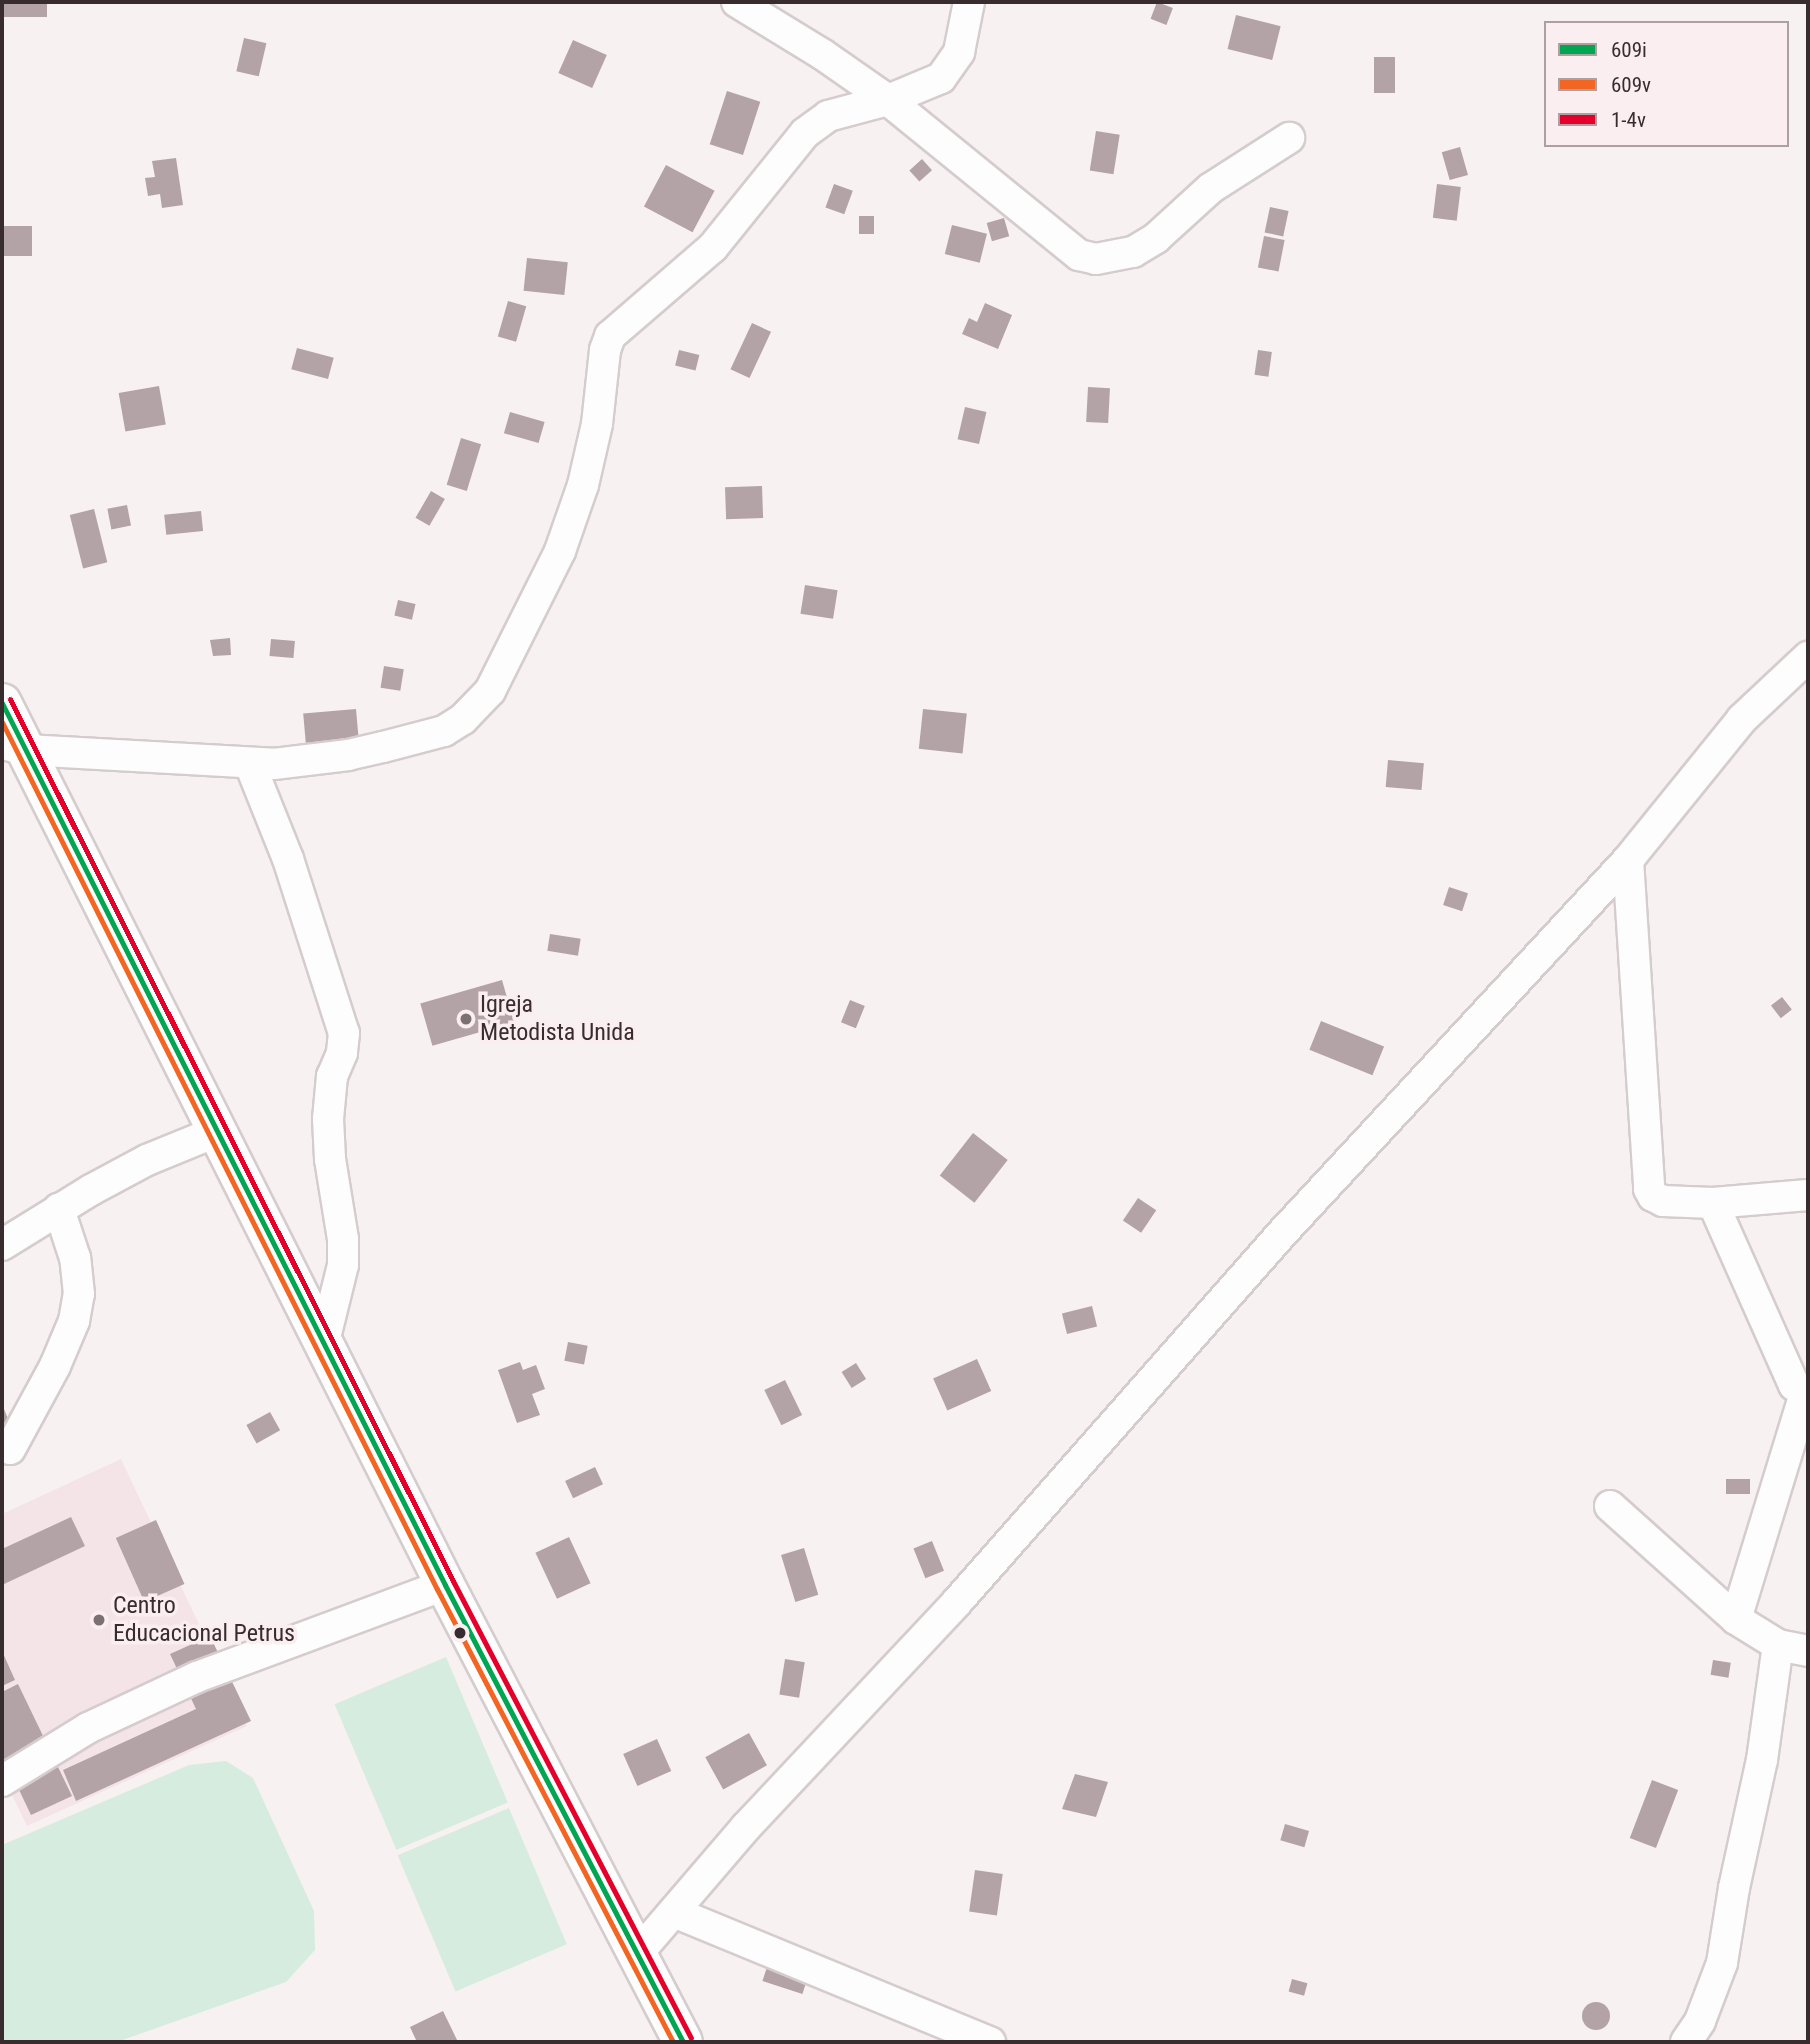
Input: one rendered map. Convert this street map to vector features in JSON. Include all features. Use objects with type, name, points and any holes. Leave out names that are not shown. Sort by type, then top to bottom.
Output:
[{"type":"street","points":[[737,2],[822,54],[887,100],[1079,255],[1096,259],[1133,252],[1156,238],[1211,188],[1289,138]]},
{"type":"street","points":[[14,747],[250,764],[298,762],[348,755],[444,731],[478,707],[490,691],[549,573],[583,485],[597,424],[605,350],[610,336],[713,247],[805,133],[828,116],[887,100],[940,78],[950,69],[960,52],[969,2]]},
{"type":"street","points":[[638,1953],[746,1828],[957,1602],[1287,1228],[1628,860],[1742,719],[1808,657]]},
{"type":"street","points":[[2,703],[14,747],[218,1131],[445,1585],[683,2042]]},
{"type":"street","points":[[250,764],[288,859],[344,1033],[342,1053],[332,1076],[328,1119],[330,1159],[343,1239],[343,1265],[324,1342]]},
{"type":"street","points":[[1628,860],[1649,1189],[1653,1196],[1663,1201],[1713,1203],[1808,1195]]},
{"type":"street","points":[[2,1245],[59,1209],[147,1160],[218,1131]]},
{"type":"street","points":[[1713,1203],[1789,1375],[1794,1385],[1807,1394],[1737,1619]]},
{"type":"street","points":[[10,1449],[55,1366],[74,1321],[78,1303],[75,1258],[59,1209]]},
{"type":"street","points":[[1610,1506],[1737,1619],[1778,1645],[1808,1651]]},
{"type":"street","points":[[2,1781],[88,1728],[197,1677],[445,1585]]},
{"type":"street","points":[[1686,2042],[1700,2021],[1722,1963],[1734,1888],[1762,1760],[1778,1645]]},
{"type":"street","points":[[674,1912],[990,2042]]},
{"type":"shaded area","name":"Centro Educacional Petrus","points":[[121,1459],[247,1726],[27,1826],[2,1774],[2,1514]]},
{"type":"green space","points":[[446,1657],[508,1802],[396,1850],[335,1704]]},
{"type":"green space","points":[[226,1761],[253,1778],[314,1911],[315,1950],[286,1982],[117,2042],[2,2042],[2,1845],[189,1765]]},
{"type":"green space","points":[[509,1808],[567,1944],[455,1992],[398,1855]]},
{"type":"building","points":[[2,2],[47,2],[47,17],[2,17]]},
{"type":"building","points":[[1157,2],[1173,8],[1166,25],[1151,19]]},
{"type":"building","points":[[1236,15],[1281,26],[1272,60],[1228,49]]},
{"type":"building","points":[[244,38],[266,43],[259,76],[236,71]]},
{"type":"building","points":[[573,40],[607,55],[592,88],[558,73]]},
{"type":"building","points":[[1374,57],[1395,57],[1395,93],[1374,93]]},
{"type":"building","points":[[727,91],[760,102],[743,155],[710,144]]},
{"type":"building","points":[[1096,131],[1120,135],[1113,174],[1090,171]]},
{"type":"building","points":[[1460,147],[1468,175],[1450,180],[1442,152]]},
{"type":"building","points":[[176,158],[183,205],[162,208],[160,194],[148,196],[145,178],[155,177],[152,161]]},
{"type":"building","points":[[922,159],[932,170],[919,182],[909,170]]},
{"type":"building","points":[[666,165],[715,191],[692,232],[644,206]]},
{"type":"building","points":[[834,184],[853,191],[844,214],[825,207]]},
{"type":"building","points":[[1437,184],[1461,187],[1457,221],[1433,218]]},
{"type":"building","points":[[1270,207],[1289,211],[1283,236],[1265,232]]},
{"type":"building","points":[[859,216],[874,216],[874,234],[859,234]]},
{"type":"building","points":[[1004,218],[1009,236],[992,241],[987,223]]},
{"type":"building","points":[[952,225],[987,234],[980,263],[945,254]]},
{"type":"building","points":[[2,226],[32,226],[32,256],[2,256]]},
{"type":"building","points":[[1264,236],[1285,240],[1279,271],[1258,267]]},
{"type":"building","points":[[527,258],[568,262],[564,295],[524,291]]},
{"type":"building","points":[[508,301],[526,306],[516,342],[498,337]]},
{"type":"building","points":[[985,303],[1012,315],[998,349],[962,334],[969,318],[977,322]]},
{"type":"building","points":[[752,323],[771,332],[749,378],[730,369]]},
{"type":"building","points":[[297,348],[334,358],[328,379],[291,369]]},
{"type":"building","points":[[679,350],[699,355],[696,371],[675,366]]},
{"type":"building","points":[[1258,350],[1272,352],[1268,377],[1255,375]]},
{"type":"building","points":[[159,386],[166,424],[125,432],[119,393]]},
{"type":"building","points":[[1088,387],[1110,388],[1108,423],[1086,422]]},
{"type":"building","points":[[965,407],[986,412],[979,444],[958,439]]},
{"type":"building","points":[[510,412],[545,422],[539,443],[504,433]]},
{"type":"building","points":[[461,438],[481,444],[467,491],[447,485]]},
{"type":"building","points":[[762,486],[763,518],[726,519],[725,487]]},
{"type":"building","points":[[431,491],[445,499],[429,526],[416,518]]},
{"type":"building","points":[[127,505],[131,526],[111,529],[107,509]]},
{"type":"building","points":[[94,509],[107,562],[83,568],[70,515]]},
{"type":"building","points":[[201,511],[203,531],[166,535],[164,515]]},
{"type":"building","points":[[805,585],[838,590],[833,619],[800,614]]},
{"type":"building","points":[[398,600],[416,604],[412,620],[394,616]]},
{"type":"building","points":[[230,638],[231,655],[213,656],[210,640]]},
{"type":"building","points":[[271,639],[295,641],[293,658],[270,656]]},
{"type":"building","points":[[384,666],[404,669],[400,691],[381,688]]},
{"type":"building","points":[[356,709],[359,744],[306,748],[303,714]]},
{"type":"building","points":[[923,709],[967,714],[963,753],[919,749]]},
{"type":"building","points":[[1388,760],[1424,763],[1422,790],[1386,787]]},
{"type":"building","points":[[1449,887],[1468,893],[1462,911],[1443,905]]},
{"type":"building","points":[[550,934],[581,939],[578,956],[547,951]]},
{"type":"building","points":[[502,980],[514,1022],[432,1046],[420,1003]]},
{"type":"building","points":[[1782,997],[1792,1010],[1781,1018],[1771,1006]]},
{"type":"building","points":[[850,1000],[865,1006],[856,1028],[841,1022]]},
{"type":"building","points":[[1321,1021],[1384,1046],[1372,1075],[1309,1050]]},
{"type":"building","points":[[973,1133],[1008,1160],[974,1203],[940,1176]]},
{"type":"building","points":[[1138,1198],[1156,1210],[1141,1233],[1123,1220]]},
{"type":"building","points":[[1092,1306],[1097,1326],[1067,1334],[1062,1313]]},
{"type":"building","points":[[568,1342],[588,1346],[584,1364],[564,1361]]},
{"type":"building","points":[[977,1359],[991,1391],[947,1410],[933,1379]]},
{"type":"building","points":[[520,1362],[523,1370],[536,1365],[545,1389],[532,1394],[540,1415],[517,1423],[498,1370]]},
{"type":"building","points":[[856,1363],[866,1379],[852,1388],[842,1372]]},
{"type":"building","points":[[785,1380],[802,1415],[781,1425],[764,1390]]},
{"type":"building","points":[[2,1404],[12,1429],[2,1433]]},
{"type":"building","points":[[270,1412],[280,1430],[257,1443],[246,1425]]},
{"type":"building","points":[[595,1467],[603,1484],[573,1498],[565,1481]]},
{"type":"building","points":[[1726,1479],[1750,1479],[1750,1494],[1726,1494]]},
{"type":"building","points":[[71,1517],[85,1546],[2,1585],[2,1549]]},
{"type":"building","points":[[156,1520],[184,1584],[144,1602],[116,1538]]},
{"type":"building","points":[[569,1537],[591,1583],[557,1599],[535,1553]]},
{"type":"building","points":[[932,1541],[944,1571],[925,1578],[913,1548]]},
{"type":"building","points":[[804,1548],[818,1595],[795,1602],[781,1555]]},
{"type":"building","points":[[210,1636],[251,1721],[76,1801],[63,1770],[196,1709],[170,1654]]},
{"type":"building","points":[[2,1651],[15,1680],[2,1686]]},
{"type":"building","points":[[785,1659],[805,1662],[799,1698],[779,1695]]},
{"type":"building","points":[[1713,1660],[1731,1663],[1728,1678],[1711,1675]]},
{"type":"building","points":[[18,1684],[72,1796],[31,1815],[2,1754],[2,1692]]},
{"type":"building","points":[[749,1733],[767,1765],[723,1790],[705,1757]]},
{"type":"building","points":[[657,1739],[671,1771],[637,1786],[623,1754]]},
{"type":"building","points":[[1075,1774],[1108,1782],[1096,1817],[1062,1809]]},
{"type":"building","points":[[1652,1780],[1678,1790],[1656,1848],[1630,1838]]},
{"type":"building","points":[[1285,1824],[1309,1831],[1304,1847],[1280,1840]]},
{"type":"building","points":[[975,1870],[1003,1874],[997,1915],[969,1912]]},
{"type":"building","points":[[768,1964],[808,1977],[802,1994],[762,1981]]},
{"type":"building","points":[[1292,1979],[1307,1983],[1304,1996],[1289,1992]]},
{"type":"building","points":[[1596,2002],[1606,2006],[1610,2016],[1606,2026],[1596,2030],[1586,2026],[1582,2016],[1586,2006]]},
{"type":"building","points":[[443,2011],[458,2042],[417,2042],[410,2027]]},
{"type":"transit line","name":"1-4v","points":[[10,699],[453,1581],[691,2038]]},
{"type":"transit line","name":"609i","points":[[2,703],[445,1585],[683,2042]]},
{"type":"transit line","name":"609v","points":[[2,722],[437,1589],[673,2042]]},
{"type":"place","name":"Igreja Metodista Unida","points":[[466,1019]]},
{"type":"place","name":"Centro Educacional Petrus","points":[[99,1620]]}]
